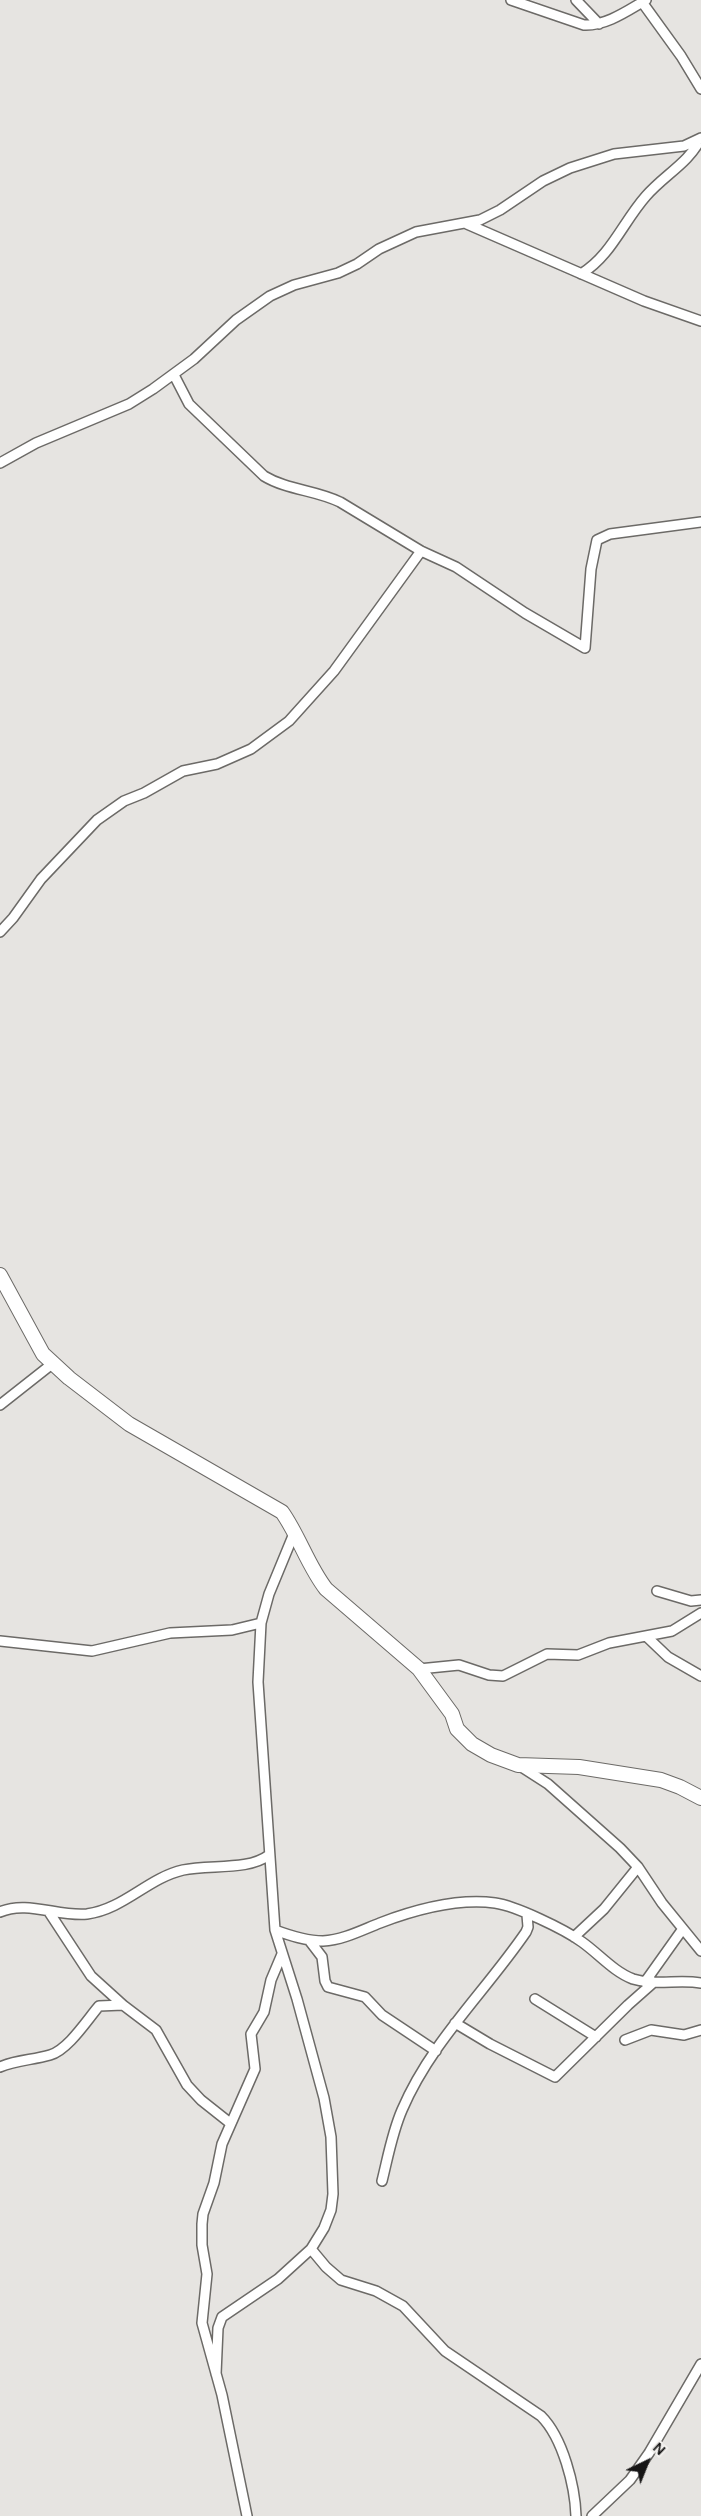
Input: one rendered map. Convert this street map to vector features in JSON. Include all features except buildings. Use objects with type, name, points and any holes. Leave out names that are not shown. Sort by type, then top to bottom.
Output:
[{"type":"street","points":[[511,0],[584,25],[599,24],[644,1],[701,89]]},
{"type":"street","points":[[576,0],[599,24]]},
{"type":"street","points":[[0,463],[36,442],[129,404],[174,375],[236,320],[270,296],[294,285],[338,273],[357,264],[379,249],[416,232],[441,226],[467,224],[500,210],[543,181],[577,165],[614,154],[684,146],[701,138]]},
{"type":"street","points":[[581,274],[599,262],[643,199],[694,152],[701,138]]},
{"type":"street","points":[[467,224],[644,302],[701,321]]},
{"type":"street","points":[[597,281],[599,262]]},
{"type":"street","points":[[174,375],[189,404],[264,476],[278,483],[327,495],[421,551],[456,567],[525,614],[585,648],[591,569],[599,538],[610,534],[701,522]]},
{"type":"street","points":[[0,932],[41,879],[97,820],[124,801],[144,793],[183,771],[217,764],[240,755],[289,721],[334,671],[421,551]]},
{"type":"street","points":[[0,1275],[8,1286],[35,1341],[52,1364],[129,1424],[282,1512],[295,1532],[316,1576],[419,1669],[452,1714],[456,1729],[472,1744],[501,1760],[518,1765],[570,1766],[661,1780],[680,1786],[701,1798]]},
{"type":"street","points":[[0,1405],[52,1364]]},
{"type":"street","points":[[216,2374],[219,2328],[222,2317],[278,2279],[311,2249],[324,2228],[331,2210],[333,2169],[331,2137],[324,2098],[275,1930],[258,1682],[261,1623],[269,1594],[295,1532]]},
{"type":"street","points":[[657,1591],[691,1601],[701,1600]]},
{"type":"street","points":[[419,1669],[459,1665],[489,1676],[503,1676],[541,1656],[578,1655],[609,1644],[672,1631],[701,1613]]},
{"type":"street","points":[[0,1641],[92,1651],[170,1633],[232,1630],[261,1623]]},
{"type":"street","points":[[646,1636],[668,1657],[701,1676]]},
{"type":"street","points":[[518,1765],[548,1784],[575,1806],[638,1867],[682,1930],[701,1951]]},
{"type":"street","points":[[0,1912],[21,1908],[77,1915],[103,1910],[167,1875],[197,1867],[257,1862],[269,1855]]},
{"type":"street","points":[[574,1937],[604,1909],[638,1867]]},
{"type":"street","points":[[275,1930],[309,1940],[336,1939],[413,1911],[473,1903],[496,1903],[574,1937],[623,1974],[649,1982],[701,1983]]},
{"type":"street","points":[[49,1912],[82,1965],[103,1988],[156,2030],[188,2085],[230,2123]]},
{"type":"street","points":[[382,2181],[402,2108],[435,2051],[526,1932],[527,1915]]},
{"type":"street","points":[[455,2023],[490,2044],[555,2077],[649,1982],[682,1930]]},
{"type":"street","points":[[309,1940],[322,1957],[325,1982],[328,1987],[365,1997],[382,2015],[435,2051]]},
{"type":"street","points":[[248,2516],[202,2323],[207,2274],[202,2245],[202,2224],[222,2144],[255,2069],[251,2034],[264,2012],[271,1980],[282,1954]]},
{"type":"street","points":[[535,1999],[596,2037]]},
{"type":"street","points":[[0,2067],[17,2061],[53,2055],[71,2040],[99,2006],[123,2005]]},
{"type":"street","points":[[625,2040],[651,2030],[684,2035],[701,2030]]},
{"type":"street","points":[[311,2249],[326,2267],[342,2280],[376,2291],[403,2306],[445,2351],[541,2416],[550,2427],[563,2455],[575,2496],[576,2516]]},
{"type":"street","points":[[592,2516],[616,2495],[643,2462],[701,2364]]}]
